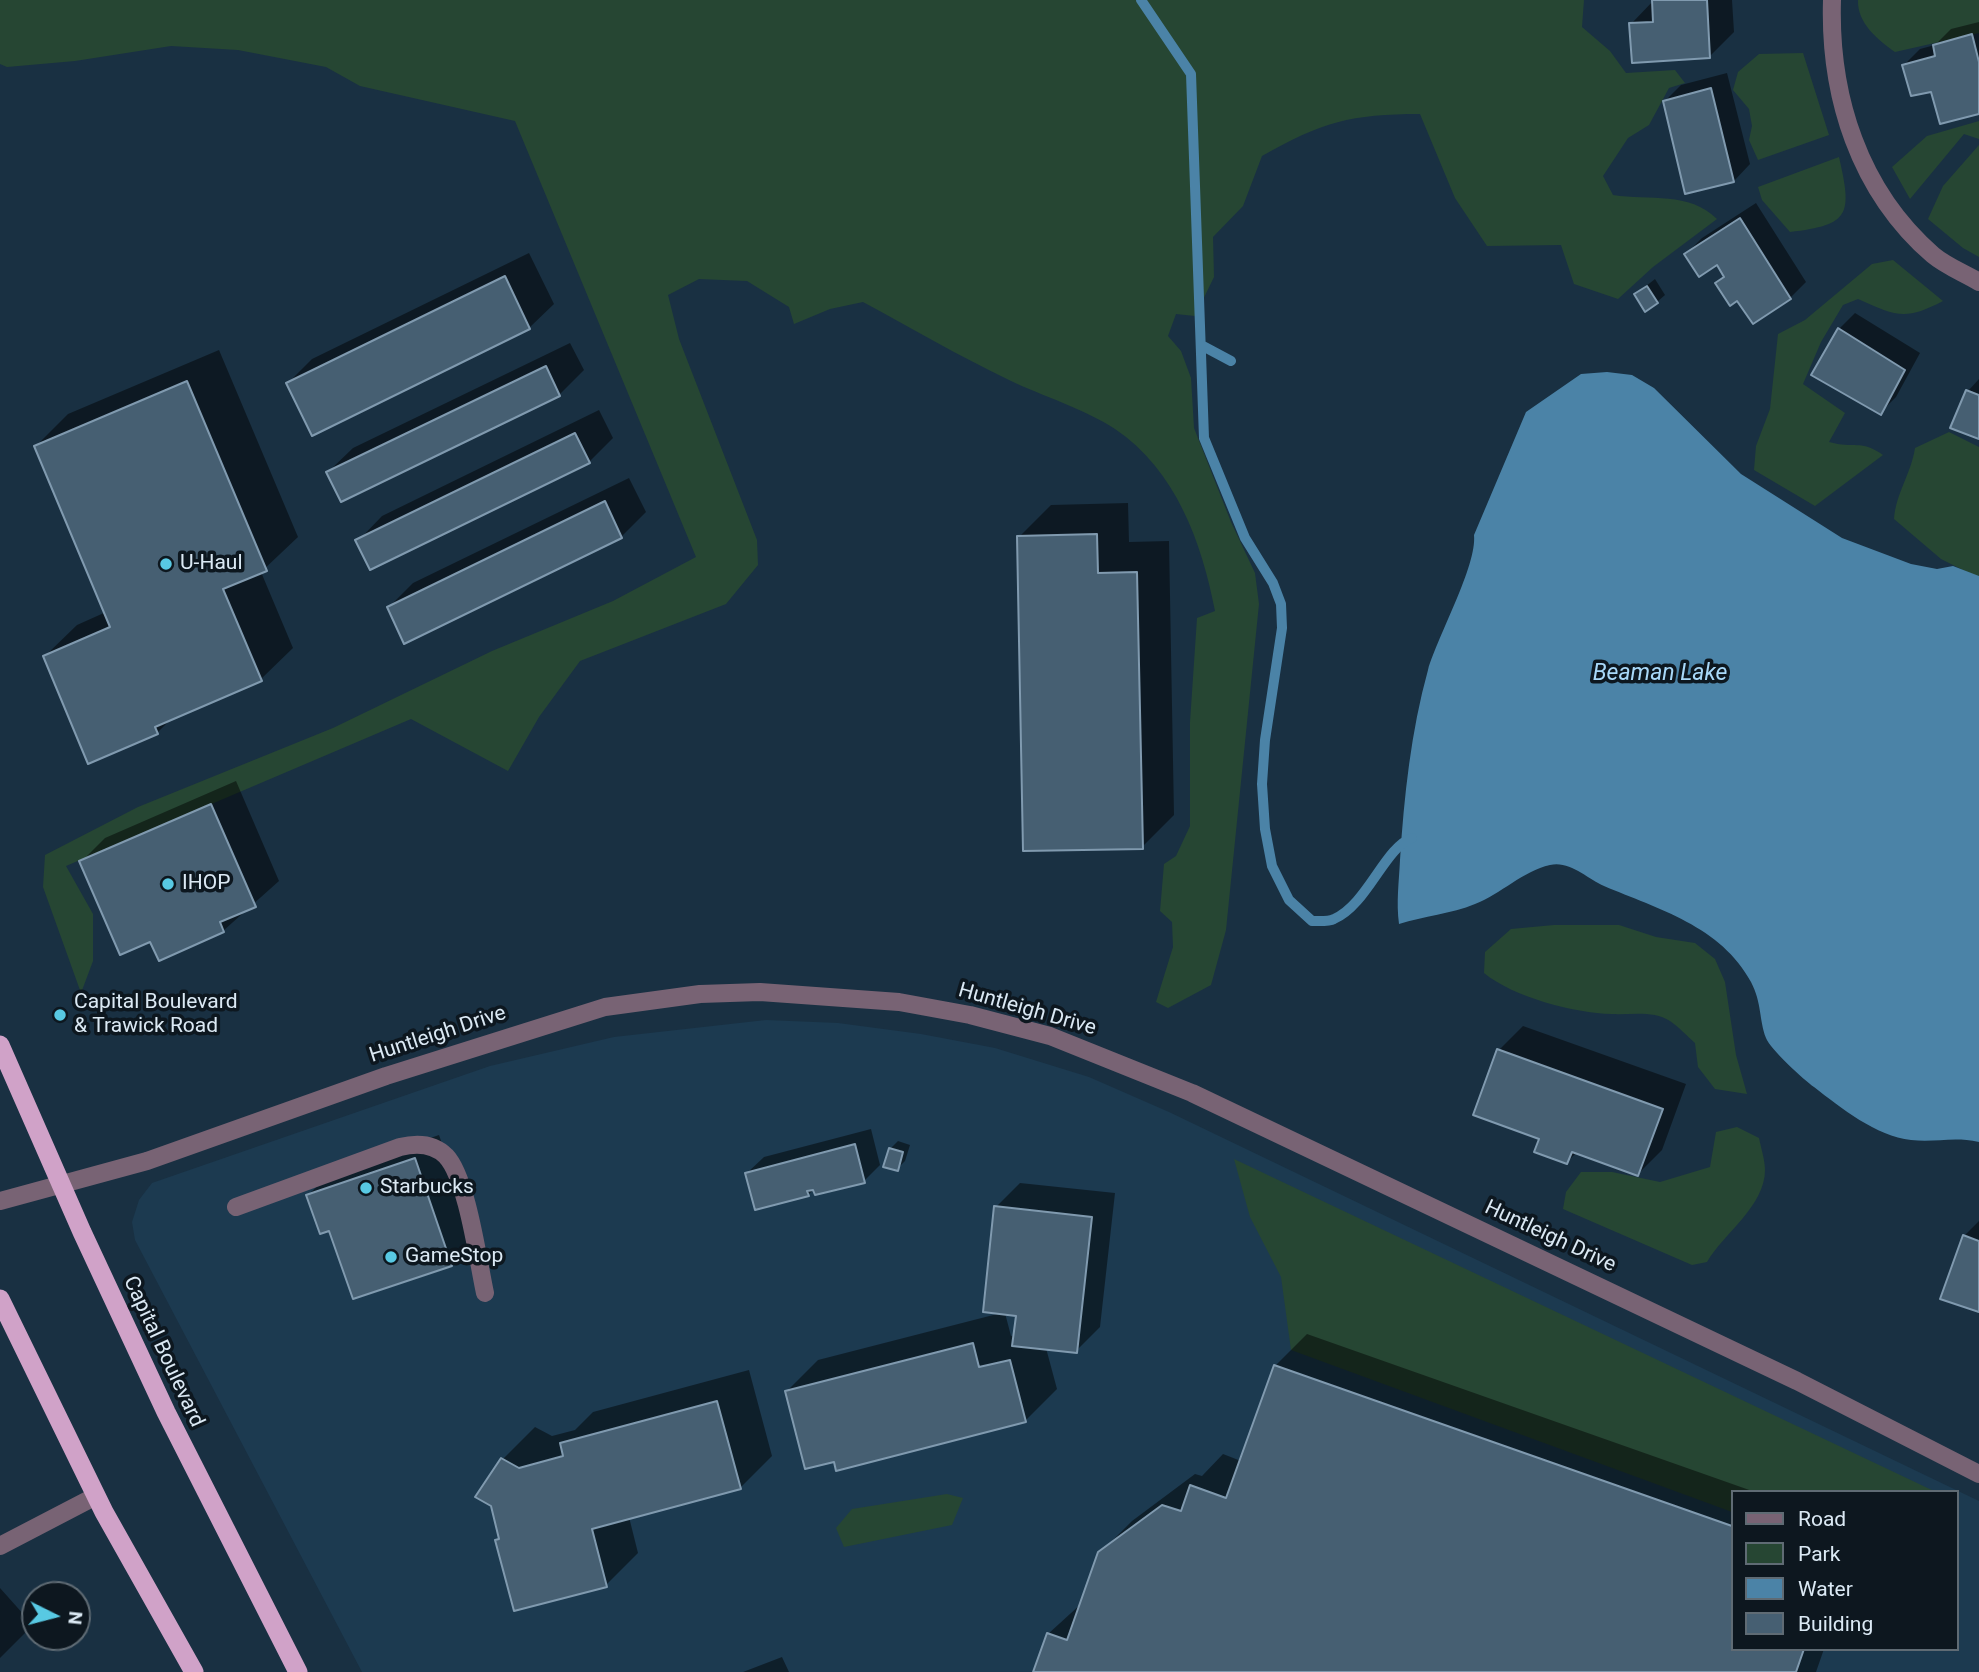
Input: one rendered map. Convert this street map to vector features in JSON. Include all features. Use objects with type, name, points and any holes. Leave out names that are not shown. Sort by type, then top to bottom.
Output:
[{"type":"highway","name":"Capital Boulevard","points":[[0,1045],[166,1412],[298,1672]]},
{"type":"highway","points":[[0,1299],[96,1496],[194,1672]]},
{"type":"street","points":[[1832,0],[1835,67],[1846,121],[1865,170],[1896,216],[1934,256],[1979,282]]},
{"type":"street","name":"Huntleigh Drive","points":[[0,1200],[147,1161],[399,1071],[605,1007],[700,994],[760,992],[900,1002],[970,1015],[1050,1036],[1148,1074],[1581,1276],[1797,1381],[1979,1474]]},
{"type":"street","points":[[236,1208],[400,1147],[411,1144],[434,1147],[455,1169],[485,1293]]},
{"type":"street","points":[[0,1546],[96,1496]]},
{"type":"shaded area","points":[[766,1020],[838,1023],[921,1034],[995,1048],[1089,1077],[1169,1112],[1956,1490],[1730,1490],[1730,1651],[1958,1651],[1958,1491],[1979,1501],[1979,1672],[362,1672],[135,1240],[132,1222],[139,1200],[152,1183],[490,1066],[614,1037]]},
{"type":"green space","points":[[0,0],[1584,0],[1582,27],[1610,51],[1626,73],[1675,70],[1685,83],[1669,88],[1649,125],[1628,138],[1603,176],[1613,195],[1682,201],[1706,210],[1717,219],[1653,267],[1618,299],[1574,284],[1561,245],[1487,246],[1455,198],[1420,114],[1375,116],[1338,122],[1302,135],[1262,156],[1243,206],[1213,237],[1214,277],[1195,316],[1176,314],[1168,336],[1181,351],[1191,378],[1194,428],[1231,522],[1255,573],[1259,604],[1226,930],[1211,985],[1168,1008],[1156,1002],[1173,947],[1172,922],[1160,911],[1164,864],[1176,856],[1190,826],[1190,722],[1197,618],[1215,611],[1194,534],[1170,487],[1155,465],[1115,429],[1077,409],[990,371],[863,302],[830,309],[794,324],[789,307],[747,281],[699,279],[668,295],[679,339],[757,540],[758,565],[726,604],[580,661],[539,717],[508,771],[411,719],[66,866],[93,914],[93,961],[81,993],[43,887],[45,855],[138,807],[333,728],[492,651],[613,601],[696,557],[515,121],[360,86],[326,67],[238,50],[171,46],[75,61],[7,67],[0,64]]},
{"type":"green space","points":[[1858,0],[1979,0],[1979,33],[1895,52],[1865,23]]},
{"type":"green space","points":[[1803,53],[1829,135],[1758,160],[1749,140],[1752,126],[1749,109],[1733,90],[1738,72],[1759,54]]},
{"type":"green space","points":[[1979,121],[1979,139],[1964,134],[1910,199],[1892,167],[1927,136]]},
{"type":"green space","points":[[1979,145],[1979,257],[1963,248],[1928,219],[1943,186]]},
{"type":"green space","points":[[1839,157],[1845,192],[1842,213],[1836,220],[1825,225],[1790,232],[1762,200],[1758,187]]},
{"type":"green space","points":[[1893,260],[1943,301],[1909,314],[1892,312],[1858,299],[1843,305],[1821,342],[1803,384],[1845,413],[1829,442],[1869,447],[1883,455],[1815,506],[1754,470],[1756,446],[1770,409],[1778,334],[1805,320],[1872,264]]},
{"type":"green space","points":[[1949,432],[1979,447],[1979,578],[1941,559],[1894,519],[1915,448]]},
{"type":"green space","points":[[1554,925],[1619,925],[1656,937],[1695,943],[1715,959],[1725,982],[1736,1055],[1747,1094],[1715,1089],[1698,1067],[1695,1043],[1670,1021],[1649,1014],[1597,1013],[1562,1007],[1527,996],[1496,982],[1484,973],[1485,952],[1511,929]]},
{"type":"green space","points":[[1737,1127],[1759,1138],[1765,1166],[1763,1183],[1751,1207],[1707,1262],[1692,1265],[1563,1209],[1566,1192],[1581,1172],[1612,1172],[1660,1182],[1710,1167],[1716,1132]]},
{"type":"green space","points":[[1234,1159],[1932,1490],[1730,1490],[1730,1511],[1291,1350],[1281,1277],[1250,1217]]},
{"type":"green space","points":[[947,1494],[963,1498],[952,1525],[844,1547],[836,1528],[852,1509]]},
{"type":"water","name":"Beaman Lake","points":[[1607,372],[1632,375],[1654,388],[1741,474],[1842,538],[1911,564],[1937,569],[1953,566],[1979,576],[1979,1142],[1911,1140],[1885,1133],[1847,1112],[1803,1078],[1769,1043],[1751,982],[1723,947],[1686,922],[1564,865],[1540,868],[1475,904],[1399,924],[1398,892],[1404,812],[1417,717],[1433,655],[1469,564],[1474,535],[1526,412],[1581,374]]},
{"type":"building","points":[[1652,0],[1707,0],[1710,58],[1632,63],[1629,23],[1653,22]]},
{"type":"building","points":[[1972,34],[1979,62],[1979,114],[1940,124],[1931,92],[1911,96],[1902,65],[1935,56],[1933,45]]},
{"type":"building","points":[[1711,88],[1734,182],[1685,194],[1663,101]]},
{"type":"building","points":[[1740,218],[1791,299],[1753,324],[1737,301],[1730,306],[1715,283],[1724,277],[1717,265],[1699,277],[1684,254]]},
{"type":"building","points":[[505,276],[530,329],[312,436],[286,383]]},
{"type":"building","points":[[1647,286],[1658,303],[1645,312],[1634,294]]},
{"type":"building","points":[[1838,328],[1905,370],[1881,415],[1811,375]]},
{"type":"building","points":[[546,366],[560,396],[341,502],[326,472]]},
{"type":"building","points":[[187,381],[267,571],[223,589],[262,681],[155,727],[158,734],[88,764],[43,656],[110,627],[34,446]]},
{"type":"building","points":[[1966,390],[1979,395],[1979,439],[1950,428]]},
{"type":"building","points":[[575,433],[590,463],[370,570],[355,540]]},
{"type":"building","points":[[605,501],[622,538],[404,644],[387,607]]},
{"type":"building","points":[[1097,534],[1098,573],[1137,572],[1143,849],[1023,851],[1017,536]]},
{"type":"building","name":"IHOP","points":[[211,804],[256,907],[220,922],[224,932],[159,961],[150,942],[120,955],[79,861]]},
{"type":"building","points":[[1497,1049],[1663,1109],[1638,1176],[1572,1152],[1567,1164],[1534,1152],[1539,1139],[1473,1115]]},
{"type":"building","points":[[855,1144],[865,1183],[815,1195],[813,1190],[807,1191],[809,1196],[755,1210],[745,1173]]},
{"type":"building","points":[[889,1148],[903,1152],[898,1171],[883,1167]]},
{"type":"building","points":[[415,1158],[452,1266],[353,1299],[329,1231],[320,1234],[306,1195]]},
{"type":"building","points":[[994,1206],[1092,1217],[1077,1353],[1012,1346],[1016,1316],[983,1312]]},
{"type":"building","points":[[1963,1235],[1979,1241],[1979,1312],[1940,1299]]},
{"type":"building","points":[[973,1343],[979,1367],[1010,1360],[1026,1422],[836,1471],[834,1462],[805,1469],[785,1391]]},
{"type":"building","points":[[1274,1365],[1730,1525],[1730,1651],[1803,1651],[1796,1672],[1033,1672],[1047,1633],[1067,1640],[1098,1552],[1162,1505],[1181,1511],[1190,1485],[1226,1498]]},
{"type":"building","points":[[717,1401],[741,1489],[592,1529],[607,1587],[514,1611],[495,1540],[499,1539],[491,1506],[475,1497],[501,1458],[519,1468],[563,1456],[560,1443]]},
{"type":"waterway","points":[[1141,0],[1191,74],[1204,438],[1245,538],[1273,583],[1281,604],[1282,628],[1265,740],[1262,784],[1265,829],[1272,866],[1289,900],[1312,921],[1329,921],[1346,912],[1366,890],[1393,852],[1412,838]]},
{"type":"waterway","points":[[1201,345],[1231,361]]},
{"type":"place","name":"U-Haul","points":[[166,564]]},
{"type":"place","name":"IHOP","points":[[168,884]]},
{"type":"place","name":"Capital Boulevard & Trawick Road","points":[[60,1015]]},
{"type":"place","name":"Starbucks","points":[[366,1188]]},
{"type":"place","name":"GameStop","points":[[391,1257]]}]
